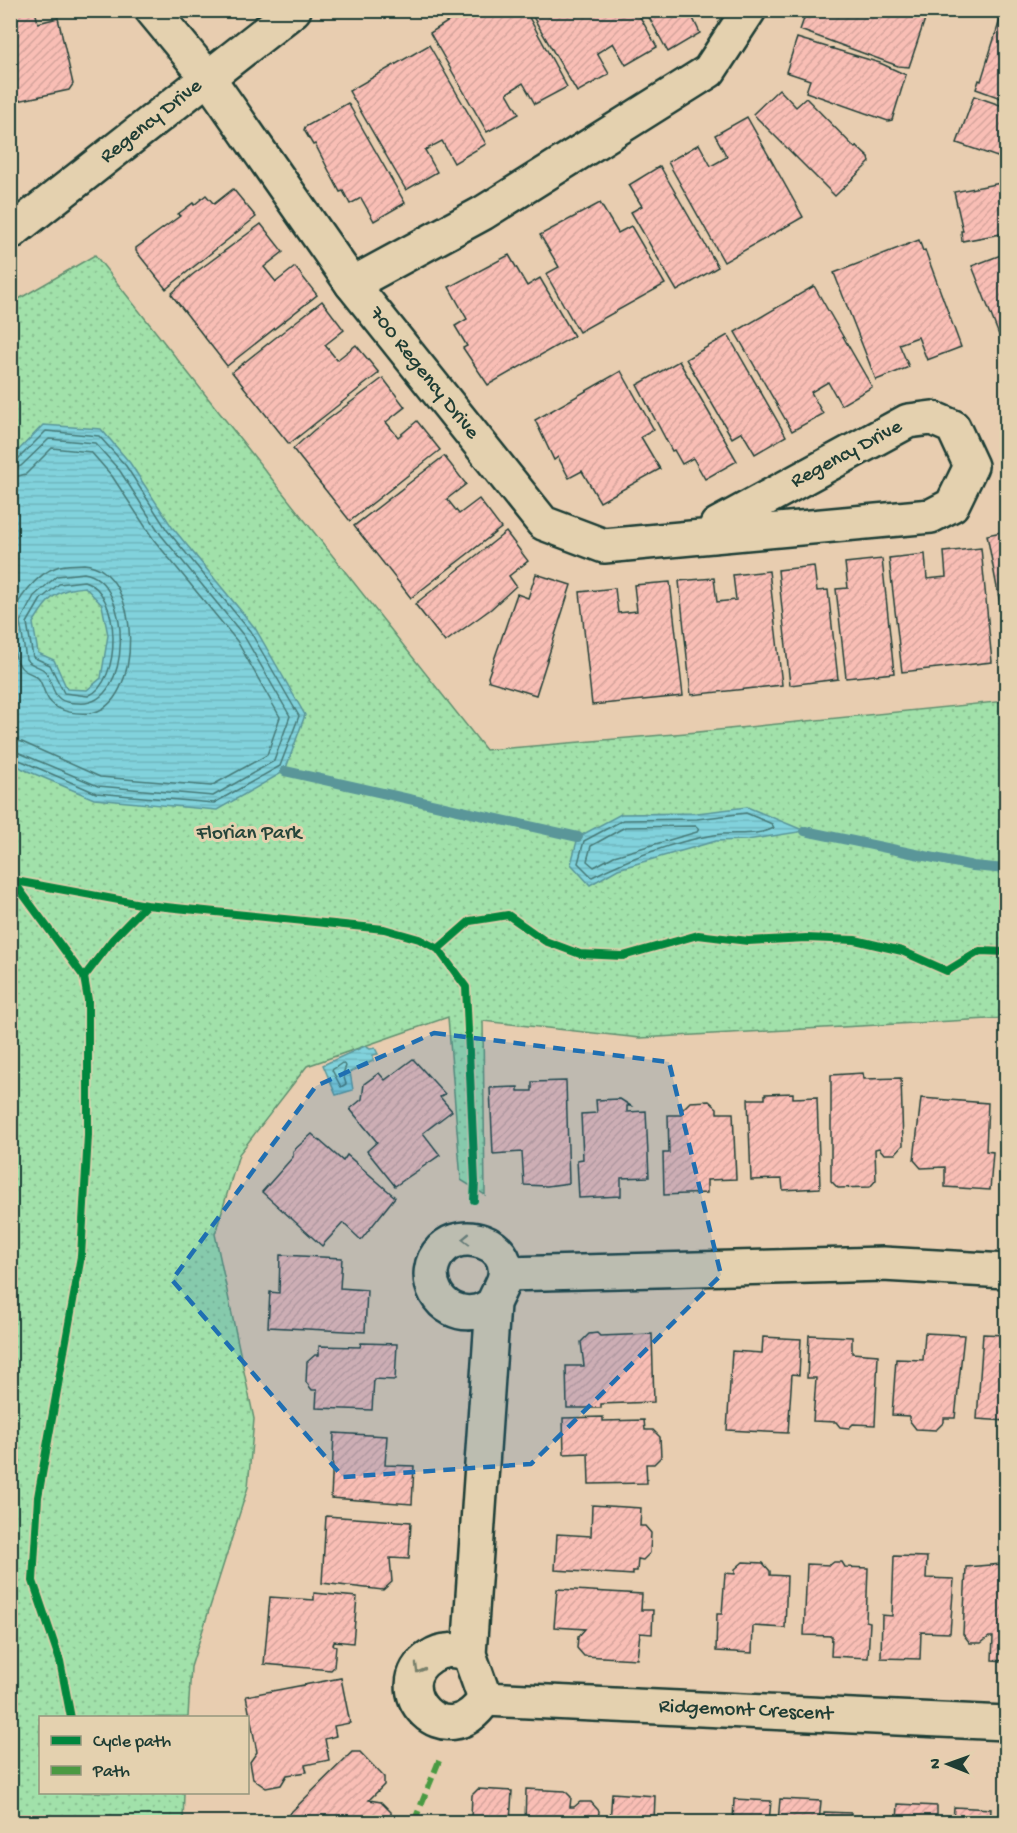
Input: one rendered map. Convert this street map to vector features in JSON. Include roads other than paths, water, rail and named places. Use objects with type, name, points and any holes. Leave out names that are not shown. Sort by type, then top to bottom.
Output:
[{"type":"street","name":"700 Regency Drive","points":[[152,10],[209,79],[352,284],[543,523],[604,546],[713,534]]},
{"type":"street","name":"Regency Drive","points":[[10,233],[294,10]]},
{"type":"street","points":[[352,284],[483,213],[709,71],[749,10]]},
{"type":"street","name":"Regency Drive","points":[[932,418],[953,427],[971,466],[952,505],[931,516],[713,534],[717,525],[908,421],[932,418]]},
{"type":"street","points":[[469,1654],[453,1650],[437,1652],[423,1661],[413,1685],[417,1703],[429,1717],[447,1724],[462,1722],[476,1713],[485,1699],[469,1654],[493,1304],[506,1274],[501,1257],[489,1244],[473,1238],[456,1240],[441,1249],[432,1264],[431,1281],[434,1290],[445,1305],[460,1312],[477,1312],[493,1304]]},
{"type":"street","points":[[506,1274],[883,1264],[1006,1271]]},
{"type":"street","name":"Ridgemont Crescent","points":[[485,1699],[1006,1723]]},
{"type":"water","points":[[43,425],[101,429],[130,463],[172,527],[255,628],[305,715],[285,771],[217,810],[94,799],[23,769],[11,761],[11,458]],"holes":[[[85,587],[102,605],[108,635],[101,678],[87,690],[67,689],[54,660],[38,653],[33,623],[48,601],[67,590]]]},
{"type":"water","points":[[747,807],[805,831],[747,840],[716,841],[618,869],[590,885],[571,864],[578,837],[621,814],[697,813]]},
{"type":"water","points":[[365,1046],[370,1049],[375,1048],[378,1054],[373,1055],[373,1061],[350,1072],[353,1090],[336,1095],[323,1065]]},
{"type":"waterway","points":[[285,771],[578,837]]},
{"type":"waterway","points":[[805,831],[973,866],[1006,869]]},
{"type":"park label","name":"Florian Park","points":[[249,834]]}]
